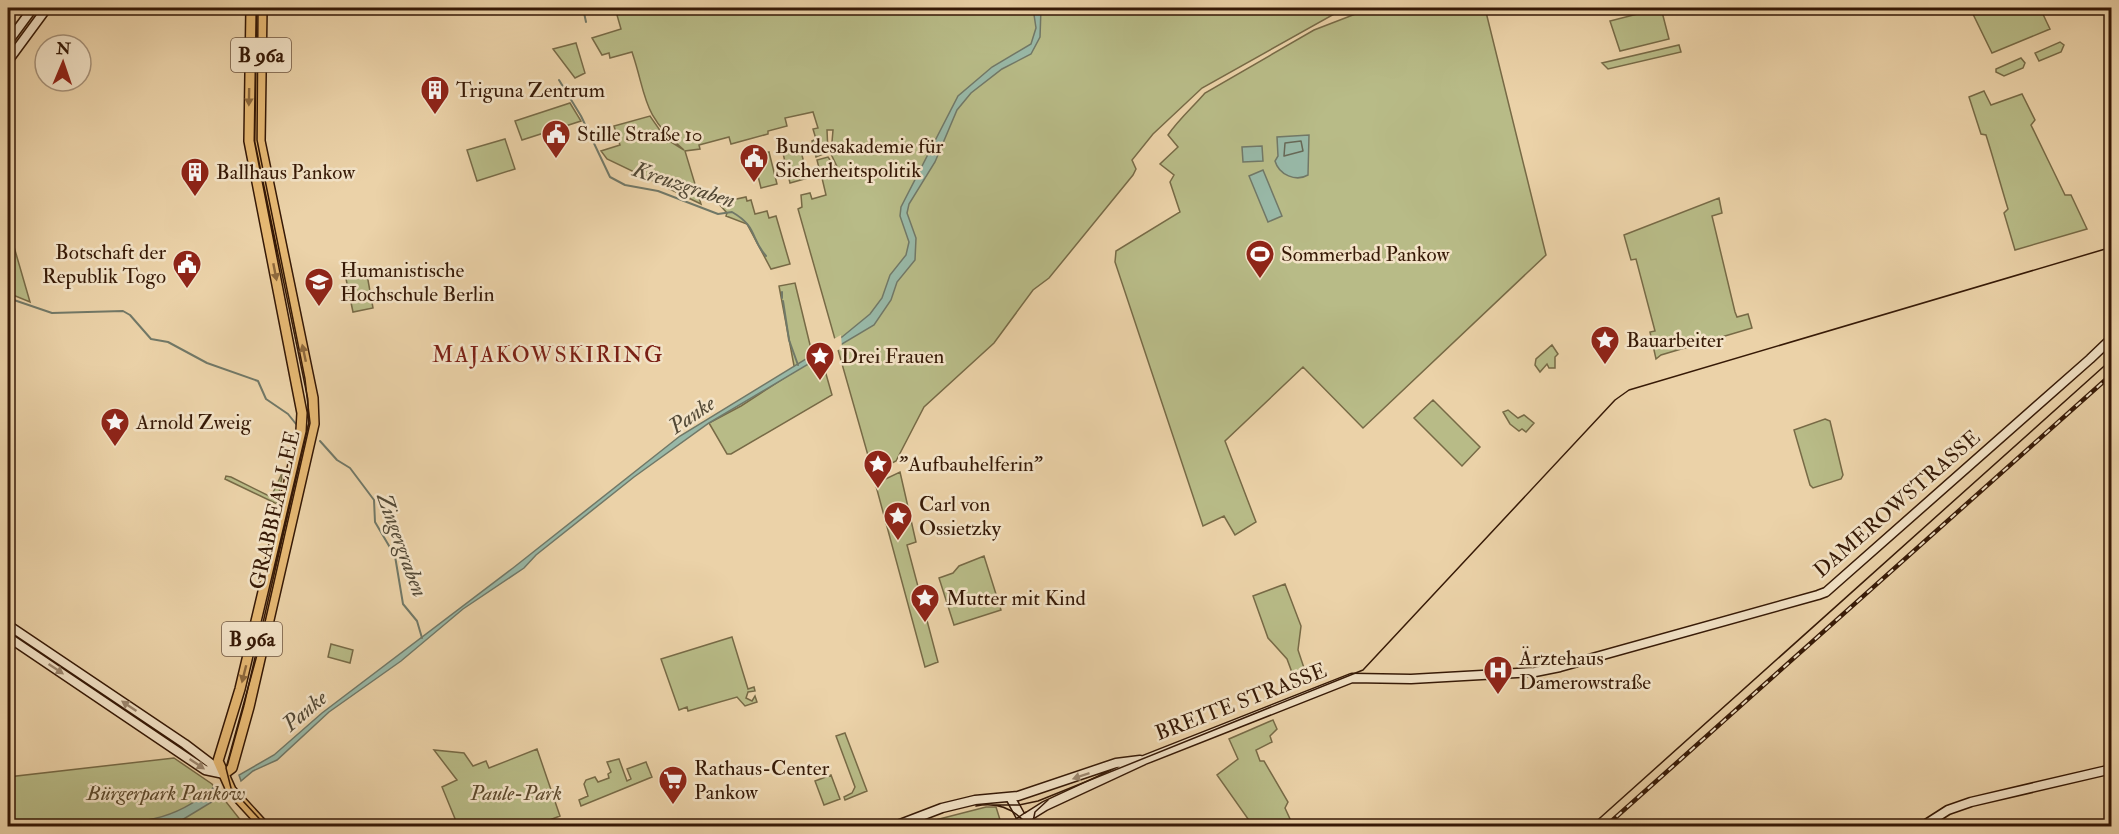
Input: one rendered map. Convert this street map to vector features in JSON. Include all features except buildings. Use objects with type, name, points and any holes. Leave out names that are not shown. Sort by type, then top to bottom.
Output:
[{"type":"main road","points":[[8,42],[33,8]]},
{"type":"main road","points":[[8,61],[47,8]]},
{"type":"main road","name":"GRABBEALLEE","points":[[224,776],[219,757],[245,670],[302,423],[301,402],[249,141],[251,8]]},
{"type":"main road","name":"GRABBEALLEE","points":[[224,776],[232,768],[248,711],[314,424],[313,398],[260,141],[262,8]]},
{"type":"main road","name":"DAMEROWSTRASSE","points":[[1352,678],[1440,677],[1544,670],[1826,592],[2090,360],[2112,338]]},
{"type":"main road","points":[[8,625],[185,744],[224,776]]},
{"type":"main road","points":[[8,637],[205,770],[224,776]]},
{"type":"main road","name":"BREITE STRASSE","points":[[1013,826],[1024,823],[1045,806],[1144,760],[1352,678]]},
{"type":"main road","name":"BREITE STRASSE","points":[[895,826],[952,806],[1010,797],[1056,785],[1120,762],[1144,760]]},
{"type":"main road","points":[[1923,826],[1948,810],[1971,802],[2112,769]]},
{"type":"main road","name":"B 96a","points":[[224,776],[231,790],[264,826]]},
{"type":"main road","points":[[1010,797],[1024,823]]},
{"type":"green space","points":[[615,8],[1345,8],[1202,88],[1153,134],[1132,160],[1136,169],[1133,175],[1049,278],[1033,290],[994,343],[924,407],[896,461],[873,473],[798,209],[802,207],[801,195],[810,193],[812,199],[826,195],[822,178],[841,175],[831,154],[833,130],[827,130],[828,152],[816,157],[812,141],[816,139],[813,129],[818,128],[813,112],[785,118],[787,126],[768,131],[768,134],[731,144],[729,137],[699,145],[700,149],[685,151],[701,204],[607,159],[601,151],[620,145],[614,126],[650,116],[666,139],[684,150],[670,138],[653,115],[632,52],[610,58],[609,53],[602,55],[592,38],[621,29]]},
{"type":"green space","name":"Sommerbad Pankow","points":[[1371,8],[1485,8],[1546,255],[1363,428],[1303,367],[1225,441],[1256,522],[1235,535],[1224,516],[1203,526],[1115,262],[1116,251],[1180,212],[1170,182],[1174,175],[1160,164],[1178,147],[1168,135],[1205,93],[1314,30]]},
{"type":"green space","points":[[1661,8],[1669,39],[1620,51],[1610,21]]},
{"type":"green space","points":[[1970,8],[2040,8],[2050,29],[1992,53]]},
{"type":"green space","points":[[2060,42],[2064,45],[2061,52],[2039,61],[2035,53]]},
{"type":"green space","points":[[576,43],[585,73],[575,78],[553,49]]},
{"type":"green space","points":[[1679,45],[1681,52],[1608,69],[1602,63]]},
{"type":"green space","points":[[2021,58],[2025,63],[2023,68],[2004,76],[1996,72],[1996,69]]},
{"type":"green space","points":[[1984,91],[1991,105],[2022,94],[2035,120],[2031,125],[2065,195],[2071,195],[2087,229],[2015,250],[2004,213],[2008,209],[1986,135],[1981,134],[1969,97]]},
{"type":"green space","points":[[570,103],[581,121],[522,140],[515,121]]},
{"type":"green space","points":[[505,139],[515,169],[477,181],[467,150]]},
{"type":"green space","points":[[799,144],[808,178],[790,183],[782,149]]},
{"type":"green space","points":[[769,152],[777,184],[761,188],[753,156]]},
{"type":"green space","points":[[828,157],[837,170],[821,176],[817,160]]},
{"type":"green space","points":[[746,197],[747,201],[751,200],[755,214],[767,211],[769,218],[776,216],[790,264],[771,269],[747,224],[726,216],[727,213],[718,203]]},
{"type":"green space","points":[[1719,198],[1722,213],[1712,216],[1735,312],[1737,317],[1748,314],[1752,328],[1661,355],[1656,359],[1650,332],[1655,331],[1636,259],[1631,260],[1624,235]]},
{"type":"green space","points":[[8,226],[30,302],[8,293]]},
{"type":"green space","points":[[366,269],[373,308],[353,312],[345,274]]},
{"type":"green space","points":[[795,283],[811,349],[818,346],[832,395],[731,454],[727,454],[709,423],[741,406],[795,371],[779,286]]},
{"type":"green space","points":[[1552,345],[1558,354],[1555,357],[1555,368],[1549,368],[1547,364],[1540,372],[1535,365],[1536,359]]},
{"type":"green space","points":[[1433,400],[1480,447],[1462,466],[1414,418]]},
{"type":"green space","points":[[1508,410],[1518,418],[1524,415],[1534,423],[1526,432],[1522,429],[1519,431],[1510,424],[1503,412]]},
{"type":"green space","points":[[1825,419],[1830,421],[1843,475],[1841,479],[1813,488],[1810,485],[1794,430]]},
{"type":"green space","points":[[283,471],[277,504],[225,479],[226,476],[231,477],[271,497]]},
{"type":"green space","points":[[900,472],[916,542],[907,545],[938,662],[925,667],[876,486],[877,483]]},
{"type":"green space","points":[[984,556],[1001,610],[954,625],[939,578],[953,573],[959,566]]},
{"type":"green space","points":[[1285,584],[1301,626],[1298,650],[1309,683],[1297,686],[1287,659],[1268,638],[1253,596]]},
{"type":"green space","points":[[732,637],[748,689],[754,687],[755,691],[748,692],[746,698],[752,701],[755,696],[757,702],[745,706],[737,697],[688,711],[687,707],[679,710],[661,659]]},
{"type":"green space","points":[[331,644],[353,650],[350,663],[328,657]]},
{"type":"green space","points":[[1273,720],[1277,729],[1270,736],[1272,742],[1256,750],[1260,761],[1264,761],[1288,802],[1285,808],[1291,821],[1299,826],[1253,826],[1217,775],[1238,759],[1229,739]]},
{"type":"green space","points":[[845,733],[867,791],[845,800],[844,797],[852,793],[855,787],[836,736]]},
{"type":"green space","name":"Paule-Park","points":[[537,749],[560,816],[534,826],[458,826],[442,787],[457,780],[434,750],[464,753],[473,766],[486,761],[489,768]]},
{"type":"green space","name":"Bürgerpark Pankow","points":[[174,758],[212,784],[242,822],[240,826],[8,826],[8,777]]},
{"type":"green space","points":[[619,759],[627,781],[631,779],[627,769],[646,762],[652,777],[581,806],[579,800],[588,796],[584,784],[586,780],[595,777],[598,782],[609,778],[608,774],[611,772],[607,762]]},
{"type":"green space","points":[[831,775],[840,799],[824,805],[815,781]]},
{"type":"green space","points":[[986,807],[996,807],[1002,826],[912,826]]},
{"type":"water","points":[[1033,8],[1041,8],[1040,37],[1031,54],[1002,69],[971,93],[957,110],[935,162],[909,204],[907,213],[916,238],[915,260],[897,282],[891,300],[874,325],[709,423],[634,477],[536,555],[524,568],[463,609],[401,661],[329,712],[277,760],[253,771],[241,781],[239,775],[274,755],[322,713],[513,568],[680,436],[842,337],[870,314],[882,298],[890,275],[906,255],[909,242],[900,216],[901,207],[958,96],[992,67],[1031,44],[1036,28]]},
{"type":"water","points":[[1309,135],[1308,175],[1298,178],[1288,176],[1280,170],[1275,161],[1278,156],[1277,137]]},
{"type":"water","points":[[1262,146],[1263,161],[1243,162],[1242,147]]},
{"type":"water","points":[[1263,170],[1282,216],[1268,222],[1249,176]]},
{"type":"water","points":[[214,787],[220,797],[182,820],[159,826],[62,826],[62,823],[124,823],[161,817],[196,801]]},
{"type":"pier","points":[[841,335],[842,348],[821,359],[815,349]]},
{"type":"waterway","name":"Kreuzgraben","points":[[583,8],[586,22]]},
{"type":"waterway","name":"Kreuzgraben","points":[[559,80],[581,116],[610,177],[625,185],[658,191],[718,214],[732,212],[750,228],[766,256]]},
{"type":"waterway","name":"Kreuzgraben","points":[[782,292],[782,298]]},
{"type":"waterway","name":"Zingergraben","points":[[8,298],[52,313],[123,311],[130,315],[151,339],[168,342],[207,363],[258,381],[266,399],[288,414],[296,424]]},
{"type":"waterway","name":"Kreuzgraben","points":[[783,301],[789,340],[798,365]]},
{"type":"waterway","name":"Zingergraben","points":[[320,441],[337,460],[350,468],[374,500],[375,522],[395,556],[403,604],[417,621],[422,638]]},
{"type":"tram line","points":[[258,8],[257,140],[305,379],[310,423],[260,644],[226,768],[231,788],[266,826]]},
{"type":"tram line","points":[[989,805],[1019,805],[1038,801],[1363,670],[1615,400],[1629,390],[2112,247]]},
{"type":"tram line","points":[[1591,826],[2112,359]]},
{"type":"tram line","points":[[1032,826],[1035,812],[1048,800]]},
{"type":"tram line","points":[[976,806],[991,805],[1005,808],[1017,815],[1028,826]]},
{"type":"tram line","points":[[1006,826],[1026,812]]},
{"type":"railway","points":[[1606,826],[2112,374]]},
{"type":"place","name":"Triguna Zentrum","points":[[435,116]]},
{"type":"place","name":"Stille Straße 10","points":[[556,160]]},
{"type":"place","name":"Bundesakademie für Sicherheitspolitik","points":[[754,184]]},
{"type":"place","name":"Ballhaus Pankow","points":[[195,198]]},
{"type":"place","name":"Sommerbad Pankow","points":[[1260,280]]},
{"type":"place","name":"Botschaft der Republik Togo","points":[[187,290]]},
{"type":"place","name":"Humanistische Hochschule Berlin","points":[[319,308]]},
{"type":"place","name":"Bauarbeiter","points":[[1605,366]]},
{"type":"place","name":"Drei Frauen","points":[[820,382]]},
{"type":"place","name":"Arnold Zweig","points":[[115,448]]},
{"type":"place","name":"\"Aufbauhelferin\"","points":[[878,490]]},
{"type":"place","name":"Carl von Ossietzky","points":[[898,542]]},
{"type":"place","name":"Mutter mit Kind","points":[[925,624]]},
{"type":"place","name":"Ärztehaus Damerowstraße","points":[[1498,696]]},
{"type":"place","name":"Rathaus-Center Pankow","points":[[673,806]]},
{"type":"district","name":"MAJAKOWSKIRING","points":[[548,355]]},
{"type":"water label","name":"Panke","points":[[692,415]]},
{"type":"water label","name":"Panke","points":[[305,711]]}]
